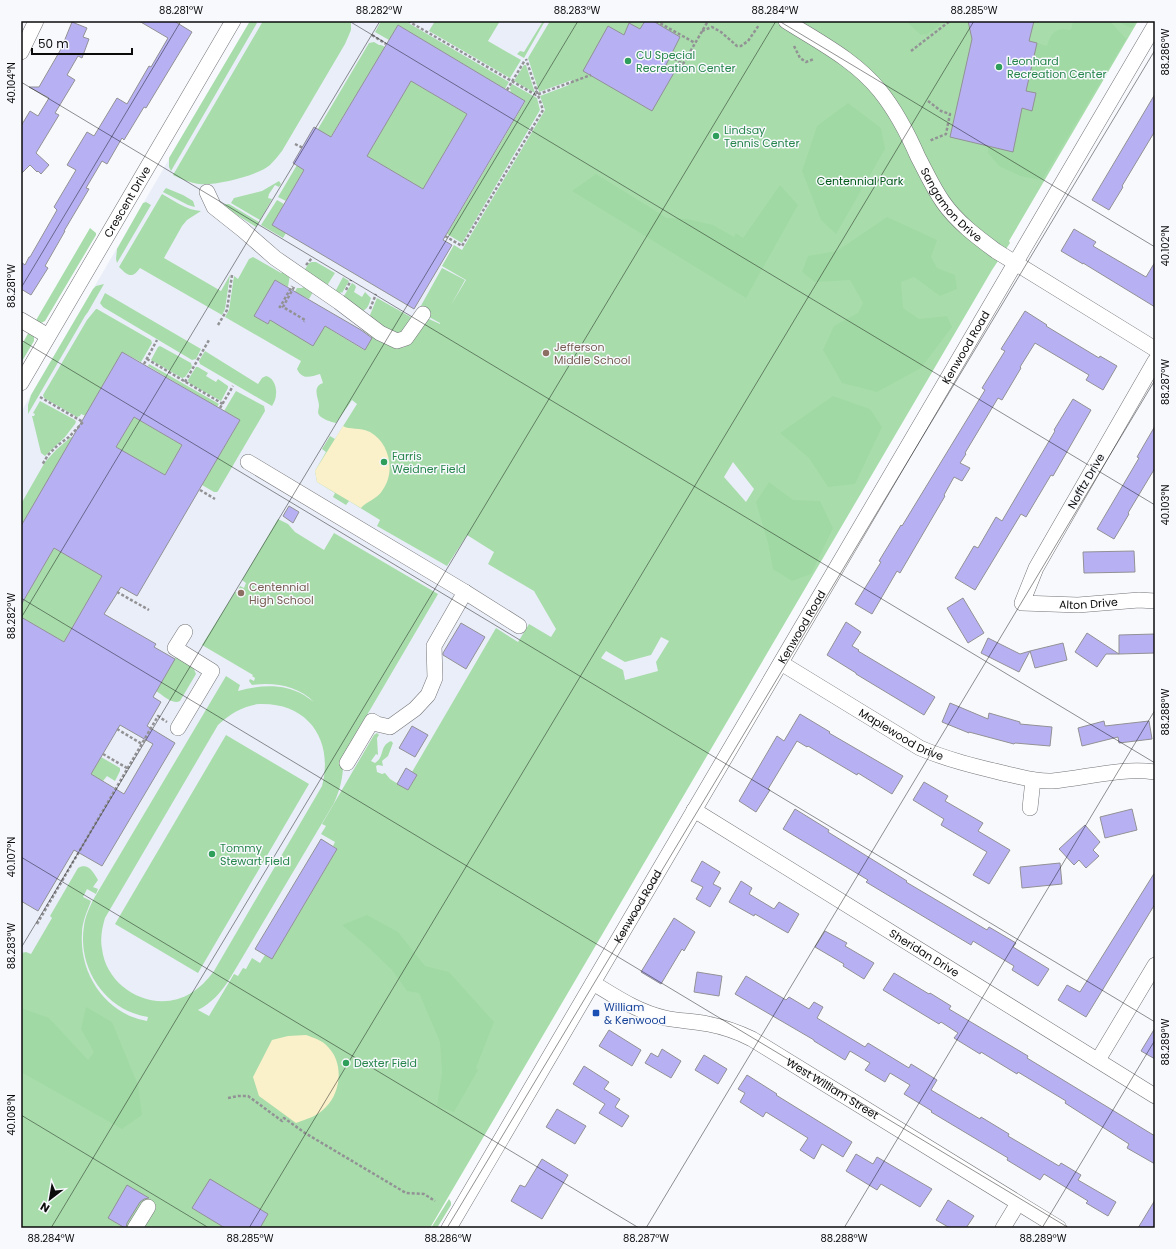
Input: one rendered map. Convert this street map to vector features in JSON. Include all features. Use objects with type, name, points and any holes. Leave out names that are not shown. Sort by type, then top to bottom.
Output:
[{"type":"street","points":[[21,52],[36,21]]},
{"type":"street","name":"Crescent Drive","points":[[21,383],[233,21]]},
{"type":"street","name":"Sangamon Drive","points":[[786,21],[839,54],[863,72],[880,91],[892,107],[932,185],[943,202],[956,218],[975,236],[996,251],[1155,349]]},
{"type":"street","name":"Kenwood Road","points":[[452,1227],[694,810],[1155,25]]},
{"type":"street","points":[[207,192],[214,207],[276,258],[380,333],[397,341],[406,338],[423,314]]},
{"type":"street","points":[[21,320],[48,336]]},
{"type":"street","name":"Nofftz Drive","points":[[1022,602],[1036,568],[1155,361]]},
{"type":"street","points":[[248,462],[519,626]]},
{"type":"street","points":[[347,763],[372,721],[377,724],[390,727],[415,709],[428,695],[435,678],[434,646],[465,592]]},
{"type":"street","name":"Alton Drive","points":[[1022,602],[1078,605],[1139,600],[1155,601]]},
{"type":"street","points":[[178,728],[212,671],[175,648],[185,632]]},
{"type":"street","name":"Maplewood Drive","points":[[781,663],[920,748],[970,765],[1033,780],[1051,781],[1131,771],[1155,772]]},
{"type":"street","points":[[1030,808],[1033,780]]},
{"type":"street","name":"Sheridan Drive","points":[[694,810],[1155,1096]]},
{"type":"street","points":[[1098,1060],[1155,965]]},
{"type":"street","name":"West William Street","points":[[593,983],[626,1004],[646,1012],[665,1018],[733,1030],[752,1039],[1059,1228]]},
{"type":"street","points":[[1003,1228],[1018,1203]]},
{"type":"street","points":[[135,1228],[148,1206]]},
{"type":"path","points":[[408,21],[536,95],[591,75]]},
{"type":"path","points":[[656,21],[695,43]]},
{"type":"path","points":[[670,56],[683,64],[708,21]]},
{"type":"path","points":[[911,51],[950,21]]},
{"type":"path","points":[[702,31],[712,27],[721,32],[737,46],[741,46],[748,41],[759,25]]},
{"type":"path","points":[[372,35],[386,44]]},
{"type":"path","points":[[794,46],[800,58],[806,62],[814,58]]},
{"type":"path","points":[[445,236],[462,246],[543,110],[526,59],[507,90]]},
{"type":"path","points":[[928,101],[941,111],[950,114],[946,134],[929,141]]},
{"type":"path","points":[[295,144],[303,148]]},
{"type":"path","points":[[300,275],[312,258]]},
{"type":"path","points":[[218,326],[227,310],[232,275]]},
{"type":"path","points":[[279,306],[280,307],[293,284],[295,286],[283,307],[305,320],[304,322]]},
{"type":"path","points":[[144,364],[157,340]]},
{"type":"path","points":[[185,382],[209,340]]},
{"type":"path","points":[[147,359],[223,404]]},
{"type":"path","points":[[220,408],[233,386]]},
{"type":"path","points":[[40,397],[82,422],[69,437],[48,455],[42,465]]},
{"type":"path","points":[[200,490],[215,499]]},
{"type":"path","points":[[117,592],[149,610]]},
{"type":"path","points":[[37,924],[158,716],[178,728]]},
{"type":"path","points":[[117,729],[142,744]]},
{"type":"path","points":[[103,754],[127,768]]},
{"type":"path","points":[[228,1098],[248,1096],[282,1121],[284,1118],[305,1133],[406,1193],[424,1194],[435,1201]]},
{"type":"shaded area","points":[[250,21],[606,21],[755,487],[690,618],[642,703],[226,1089],[21,968],[21,412]]},
{"type":"green space","points":[[250,21],[257,23],[171,171],[169,167],[169,158]]},
{"type":"green space","points":[[263,21],[351,21],[351,30],[345,44],[282,151],[270,165],[256,173],[236,179],[206,184],[186,181],[173,175]]},
{"type":"green space","points":[[381,21],[405,21],[509,82],[505,89],[398,25],[389,40],[375,32]]},
{"type":"green space","points":[[435,21],[500,21],[488,41],[521,60],[510,78],[429,31]]},
{"type":"green space","points":[[543,21],[545,21],[524,58],[517,54],[520,51],[524,52]]},
{"type":"green space","name":"Centennial Park","points":[[550,21],[1138,21],[1009,241],[1010,243],[992,270],[430,1228],[21,1228],[21,953],[26,952],[31,954],[52,918],[50,916],[78,868],[85,866],[88,867],[98,880],[93,887],[98,889],[96,894],[87,889],[83,897],[91,901],[84,921],[82,929],[82,948],[90,977],[98,990],[119,1010],[132,1017],[147,1021],[148,1017],[133,1013],[110,999],[101,990],[88,966],[84,953],[84,926],[86,916],[93,900],[226,676],[240,685],[238,691],[263,686],[288,688],[304,695],[314,702],[301,692],[286,686],[269,684],[252,685],[249,681],[250,679],[254,681],[255,678],[252,676],[253,675],[202,645],[235,592],[237,592],[240,586],[244,588],[246,583],[242,580],[278,519],[288,524],[295,532],[324,550],[334,533],[438,594],[343,756],[342,780],[334,803],[229,980],[216,997],[198,1010],[209,1016],[234,974],[238,976],[243,968],[246,969],[252,958],[260,963],[265,955],[272,959],[337,849],[333,846],[335,842],[321,834],[326,826],[322,824],[374,735],[377,733],[379,735],[377,738],[378,755],[376,754],[371,761],[375,763],[380,758],[387,743],[391,741],[393,743],[388,756],[382,761],[383,766],[376,766],[377,772],[382,774],[385,773],[390,779],[408,790],[417,775],[412,772],[496,628],[518,642],[529,624],[551,637],[556,629],[534,591],[488,564],[494,552],[467,535],[447,566],[377,526],[380,520],[349,501],[346,505],[333,497],[335,493],[317,482],[315,471],[326,452],[322,449],[330,436],[335,439],[357,404],[352,400],[336,423],[322,418],[318,413],[319,405],[316,392],[318,387],[323,383],[320,374],[310,377],[301,375],[297,369],[301,361],[225,317],[229,310],[234,276],[238,279],[249,259],[253,257],[281,273],[284,271],[290,274],[288,287],[275,280],[255,316],[268,324],[278,306],[276,323],[313,346],[321,332],[308,325],[286,307],[297,288],[302,288],[305,286],[313,292],[309,299],[299,294],[292,307],[326,327],[333,315],[331,330],[364,350],[372,337],[362,330],[364,326],[399,348],[405,347],[425,320],[429,319],[440,324],[418,311],[442,268],[465,280],[451,305],[466,280],[442,266],[454,245],[462,250],[545,110],[540,96],[569,85],[572,80],[539,92],[528,58]],"holes":[[[733,462],[754,489],[746,502],[724,477]],[[661,637],[669,641],[656,662],[658,671],[625,680],[623,670],[601,658],[606,651],[625,662],[651,655]],[[259,704],[276,705],[291,710],[304,717],[313,727],[320,739],[324,754],[325,769],[322,786],[214,971],[201,986],[195,991],[177,999],[163,1001],[149,1000],[135,995],[123,987],[113,976],[106,964],[101,941],[105,918],[218,725],[237,711],[248,706]]]},
{"type":"green space","points":[[906,21],[939,21],[940,25],[926,35],[921,35]]},
{"type":"green space","points":[[1073,21],[1110,21],[1126,39],[1042,180],[1020,176],[999,166],[988,153],[988,146],[1013,152],[1022,108],[1032,111],[1036,93],[1026,91],[1037,43],[1047,46],[1052,34],[1061,29],[1071,30]]},
{"type":"green space","points":[[1119,21],[1136,21],[1132,28],[1122,24]]},
{"type":"green space","points":[[374,42],[385,47],[321,153],[312,139],[369,43]]},
{"type":"green space","points":[[524,65],[526,65],[535,93],[514,81]]},
{"type":"green space","points":[[411,81],[467,114],[423,189],[367,156]]},
{"type":"green space","points":[[512,84],[537,98],[540,110],[462,243],[447,234],[525,102],[510,92],[511,90],[509,89]]},
{"type":"green space","name":"Centennial Park","points":[[848,103],[881,128],[885,149],[836,234],[821,220],[802,171],[817,126]]},
{"type":"green space","points":[[309,161],[286,201],[278,197],[297,165]]},
{"type":"green space","points":[[596,174],[667,218],[687,219],[713,225],[734,237],[736,233],[743,238],[780,185],[798,205],[746,298],[572,191]]},
{"type":"green space","points":[[279,181],[281,184],[279,187],[275,185],[269,194],[268,198],[272,199],[260,220],[231,203],[234,198],[262,191]]},
{"type":"green space","points":[[166,188],[193,201],[195,207],[163,192]]},
{"type":"green space","points":[[162,194],[185,207],[201,211],[187,220],[182,226],[164,258],[221,291],[230,275],[225,309],[222,315],[140,268],[135,274],[130,275],[119,267]]},
{"type":"green space","points":[[277,200],[284,204],[272,225],[286,233],[283,238],[261,225]]},
{"type":"green space","points":[[146,202],[151,205],[117,263],[117,249],[143,203]]},
{"type":"green space","points":[[229,204],[259,222],[256,227],[221,205]]},
{"type":"green space","points":[[887,217],[937,240],[931,257],[937,268],[955,275],[957,289],[940,296],[914,277],[901,282],[903,308],[919,319],[947,316],[952,327],[921,368],[877,392],[842,383],[823,350],[834,326],[858,313],[863,303],[850,280],[815,282],[802,272],[808,256],[837,251]]},
{"type":"green space","points":[[90,228],[96,233],[96,235],[45,321],[41,323],[35,322]]},
{"type":"green space","points":[[316,262],[335,273],[328,284],[336,290],[343,277],[349,281],[342,293],[341,292],[339,294],[304,271],[309,263]]},
{"type":"green space","points":[[352,283],[356,287],[354,292],[362,297],[365,292],[371,298],[368,306],[361,311],[342,299]]},
{"type":"green space","points":[[104,284],[28,414],[28,405],[31,395],[93,289],[96,286]]},
{"type":"green space","points":[[105,293],[201,349],[196,359],[192,360],[103,307],[100,303]]},
{"type":"green space","points":[[377,298],[416,320],[398,335],[372,321],[370,315]]},
{"type":"green space","points":[[96,309],[151,340],[152,343],[141,362],[122,352],[86,416],[81,414],[77,417],[44,398],[43,395],[87,320]]},
{"type":"green space","points":[[30,330],[34,336],[34,341],[21,363],[21,346]]},
{"type":"green space","points":[[160,346],[191,363],[192,367],[185,377],[182,378],[151,360]]},
{"type":"green space","points":[[205,351],[258,384],[262,378],[266,376],[271,378],[275,385],[276,391],[272,406],[200,364],[199,361]]},
{"type":"green space","points":[[149,364],[219,404],[217,407],[148,366]]},
{"type":"green space","points":[[196,367],[208,373],[206,376],[216,382],[218,379],[228,386],[221,401],[189,383],[188,380]]},
{"type":"green space","points":[[236,391],[264,406],[265,411],[218,491],[214,492],[202,485],[240,420],[224,411]]},
{"type":"green space","points":[[833,396],[870,409],[882,427],[855,484],[828,487],[809,458],[780,433]]},
{"type":"green space","points":[[40,401],[75,420],[76,422],[65,437],[45,456],[41,453],[32,416],[34,416],[35,414],[33,413]]},
{"type":"green space","points":[[134,417],[182,445],[165,475],[116,447]]},
{"type":"green space","points":[[71,437],[73,438],[21,526],[21,504],[45,462]]},
{"type":"green space","points":[[769,482],[793,500],[820,501],[833,528],[811,574],[792,581],[773,569],[768,543],[756,502]]},
{"type":"green space","points":[[54,548],[102,576],[64,642],[21,617],[21,605]]},
{"type":"green space","points":[[176,657],[193,667],[196,674],[180,701],[174,702],[156,691]]},
{"type":"green space","name":"Tommy Stewart Field","points":[[226,735],[309,784],[198,973],[115,924]]},
{"type":"green space","points":[[101,757],[120,768],[115,781],[107,776],[103,781],[91,774]]},
{"type":"green space","points":[[367,915],[398,932],[425,966],[449,972],[494,1022],[476,1068],[478,1070],[454,1112],[437,1106],[442,1073],[440,1042],[419,993],[407,991],[392,970],[342,925]]},
{"type":"green space","points":[[86,1007],[112,1022],[138,1085],[142,1115],[122,1129],[21,1072],[21,1008],[49,1018],[88,1060],[94,1052],[81,1029]]},
{"type":"green space","points":[[449,1199],[451,1205],[437,1228],[431,1228]]},
{"type":"sand","points":[[343,426],[370,432],[377,437],[382,443],[389,459],[389,476],[386,484],[380,494],[361,508],[317,482],[315,471]]},
{"type":"sand","points":[[306,1035],[318,1040],[328,1047],[337,1061],[339,1077],[335,1094],[326,1107],[316,1115],[296,1123],[259,1096],[253,1077],[272,1040],[288,1036]]},
{"type":"building","points":[[139,21],[174,21],[192,32],[146,108],[144,107],[124,140],[122,138],[107,164],[102,161],[86,188],[89,189],[45,266],[48,268],[31,295],[21,289],[21,262],[25,265],[30,257],[57,210],[54,207],[76,170],[67,165],[87,132],[94,136],[117,98],[127,104],[149,66],[151,67],[168,38]]},
{"type":"building","name":"CU Special Recreation Center","points":[[645,21],[653,21],[680,37],[665,67],[675,71],[652,111],[583,71],[608,26],[624,35],[629,23],[640,29]]},
{"type":"building","name":"Leonhard Recreation Center","points":[[968,21],[1034,21],[1029,41],[1037,43],[1026,91],[1036,93],[1032,111],[1022,108],[1013,152],[950,137],[972,39]]},
{"type":"building","points":[[72,22],[87,28],[83,37],[89,39],[82,58],[78,56],[67,75],[75,80],[55,113],[59,115],[36,153],[49,165],[41,174],[30,165],[21,174],[21,126],[30,111],[38,116],[49,98],[29,87],[39,87],[61,49]]},
{"type":"building","points":[[398,25],[525,101],[443,240],[452,245],[414,309],[272,225],[304,170],[293,163],[314,127],[331,137]],"holes":[[[411,81],[467,114],[423,189],[367,156]]]},
{"type":"building","points":[[1155,94],[1155,131],[1109,210],[1092,200]]},
{"type":"building","points":[[1074,229],[1096,242],[1093,246],[1146,277],[1155,262],[1155,307],[1061,251]]},
{"type":"building","points":[[275,280],[361,330],[372,338],[365,350],[325,326],[313,346],[270,320],[268,324],[254,316]]},
{"type":"building","points":[[1025,311],[1047,325],[1046,326],[1099,358],[1100,356],[1117,366],[1103,390],[1086,380],[1089,375],[1035,343],[1002,400],[998,398],[965,453],[966,454],[960,463],[970,468],[962,481],[954,477],[944,495],[945,496],[900,573],[897,571],[872,614],[855,604],[881,562],[879,561],[985,390],[982,388],[1005,351],[1001,349]]},
{"type":"building","points":[[122,352],[240,420],[137,596],[121,587],[104,614],[156,644],[154,647],[175,659],[153,697],[161,702],[147,726],[175,743],[102,866],[74,850],[38,911],[21,901],[21,617],[64,642],[102,576],[54,548],[21,605],[21,526]],"holes":[[[134,417],[182,445],[165,475],[116,447]],[[120,725],[153,744],[124,794],[91,774]]]},
{"type":"building","points":[[1073,399],[1091,410],[1053,476],[1051,475],[1026,517],[1021,514],[975,590],[955,578],[974,546],[978,548],[996,517],[1002,521]]},
{"type":"building","points":[[1155,426],[1155,468],[1114,539],[1097,529],[1139,458],[1137,457]]},
{"type":"building","points":[[289,506],[299,512],[293,523],[283,516]]},
{"type":"building","points":[[1134,551],[1135,572],[1084,573],[1083,552]]},
{"type":"building","points":[[963,598],[984,633],[968,643],[947,608]]},
{"type":"building","points":[[846,622],[861,632],[852,646],[935,697],[924,715],[827,655]]},
{"type":"building","points":[[461,623],[485,637],[466,669],[443,655]]},
{"type":"building","points":[[1087,633],[1119,654],[1106,654],[1097,667],[1075,652]]},
{"type":"building","points":[[1155,634],[1155,653],[1119,654],[1119,635]]},
{"type":"building","points":[[988,638],[1020,654],[1030,651],[1019,672],[981,653]]},
{"type":"building","points":[[1063,643],[1067,660],[1035,668],[1030,651]]},
{"type":"building","points":[[950,703],[988,719],[989,713],[1020,722],[1020,724],[1052,727],[1050,746],[1014,744],[969,733],[942,722]]},
{"type":"building","points":[[800,714],[830,732],[829,733],[903,776],[892,794],[858,773],[857,775],[797,741],[756,812],[739,801],[777,736],[784,741]]},
{"type":"building","points":[[1104,721],[1105,726],[1149,721],[1152,739],[1119,743],[1118,737],[1082,746],[1078,728]]},
{"type":"building","points":[[412,726],[428,735],[415,757],[399,748]]},
{"type":"building","points":[[406,768],[417,775],[408,790],[397,784]]},
{"type":"building","points":[[924,782],[948,796],[945,801],[983,823],[978,831],[1010,850],[989,884],[973,875],[987,852],[941,825],[944,819],[913,800]]},
{"type":"building","points":[[795,809],[829,830],[828,832],[907,881],[906,882],[987,930],[989,927],[1016,943],[1013,947],[1049,969],[1038,986],[1012,970],[1014,966],[973,941],[971,945],[866,882],[868,880],[783,829]]},
{"type":"building","points":[[1132,809],[1137,830],[1105,838],[1100,817]]},
{"type":"building","points":[[1085,825],[1100,842],[1093,850],[1099,856],[1086,868],[1079,860],[1074,865],[1059,849]]},
{"type":"building","points":[[321,839],[337,849],[272,959],[255,949]]},
{"type":"building","points":[[702,861],[720,872],[713,884],[721,888],[710,907],[696,899],[703,887],[691,881]]},
{"type":"building","points":[[1060,863],[1062,884],[1022,888],[1020,867]]},
{"type":"building","points":[[1155,872],[1155,904],[1086,1017],[1058,1000],[1067,985],[1080,992]]},
{"type":"building","points":[[741,881],[752,888],[749,894],[774,909],[779,902],[799,914],[788,933],[755,914],[754,916],[729,902]]},
{"type":"building","points":[[674,918],[695,932],[684,951],[682,949],[661,984],[641,972]]},
{"type":"building","points":[[825,931],[847,943],[845,946],[874,963],[864,979],[843,966],[844,964],[815,947]]},
{"type":"building","points":[[697,972],[722,976],[719,996],[694,992]]},
{"type":"building","points":[[894,973],[951,1006],[949,1009],[1028,1056],[1027,1058],[1155,1136],[1155,1164],[1127,1148],[1129,1144],[1065,1103],[1066,1101],[1018,1072],[1017,1074],[981,1052],[980,1054],[954,1038],[958,1033],[941,1022],[939,1024],[883,990]]},
{"type":"building","points":[[746,976],[786,1000],[789,997],[809,1009],[814,1002],[823,1007],[817,1018],[865,1047],[868,1043],[909,1068],[911,1064],[937,1080],[931,1090],[980,1119],[981,1117],[1009,1134],[1008,1136],[1059,1166],[1061,1163],[1081,1175],[1078,1180],[1116,1202],[1108,1216],[1086,1203],[1088,1201],[1044,1174],[1040,1180],[1007,1160],[1008,1158],[931,1112],[932,1111],[904,1094],[910,1085],[890,1073],[885,1082],[865,1070],[870,1063],[850,1051],[845,1060],[814,1040],[735,994]]},
{"type":"building","points":[[1155,1028],[1155,1059],[1141,1051]]},
{"type":"building","points":[[609,1030],[641,1050],[632,1066],[599,1046]]},
{"type":"building","points":[[662,1049],[681,1061],[671,1078],[645,1063],[651,1053],[658,1057]]},
{"type":"building","points":[[704,1055],[727,1069],[718,1084],[695,1070]]},
{"type":"building","points":[[584,1066],[609,1082],[604,1089],[620,1099],[615,1107],[629,1116],[622,1127],[599,1113],[605,1104],[573,1084]]},
{"type":"building","points":[[747,1075],[777,1094],[776,1095],[852,1142],[843,1157],[822,1144],[814,1159],[800,1150],[808,1138],[766,1112],[763,1117],[740,1102],[745,1093],[738,1089]]},
{"type":"building","points":[[557,1109],[586,1126],[575,1144],[546,1127]]},
{"type":"building","points":[[856,1154],[873,1164],[877,1157],[932,1189],[920,1207],[881,1184],[877,1190],[846,1171]]},
{"type":"building","points":[[542,1159],[568,1175],[542,1219],[511,1201],[520,1185],[525,1187]]},
{"type":"building","points":[[210,1179],[268,1214],[260,1228],[225,1228],[192,1208]]},
{"type":"building","points":[[127,1185],[149,1198],[140,1202],[125,1228],[108,1218]]},
{"type":"building","points":[[948,1200],[974,1216],[966,1228],[950,1228],[936,1220]]},
{"type":"building","points":[[1155,1200],[1155,1228],[1138,1228]]},
{"type":"place","name":"CU Special Recreation Center","points":[[628,61]]},
{"type":"place","name":"Leonhard Recreation Center","points":[[999,67]]},
{"type":"place","name":"Lindsay Tennis Center","points":[[716,136]]},
{"type":"place","name":"Jefferson Middle School","points":[[546,353]]},
{"type":"place","name":"Farris Weidner Field","points":[[384,462]]},
{"type":"place","name":"Centennial High School","points":[[241,593]]},
{"type":"place","name":"Tommy Stewart Field","points":[[212,854]]},
{"type":"place","name":"William & Kenwood","points":[[596,1013]]},
{"type":"place","name":"Dexter Field","points":[[346,1063]]}]
